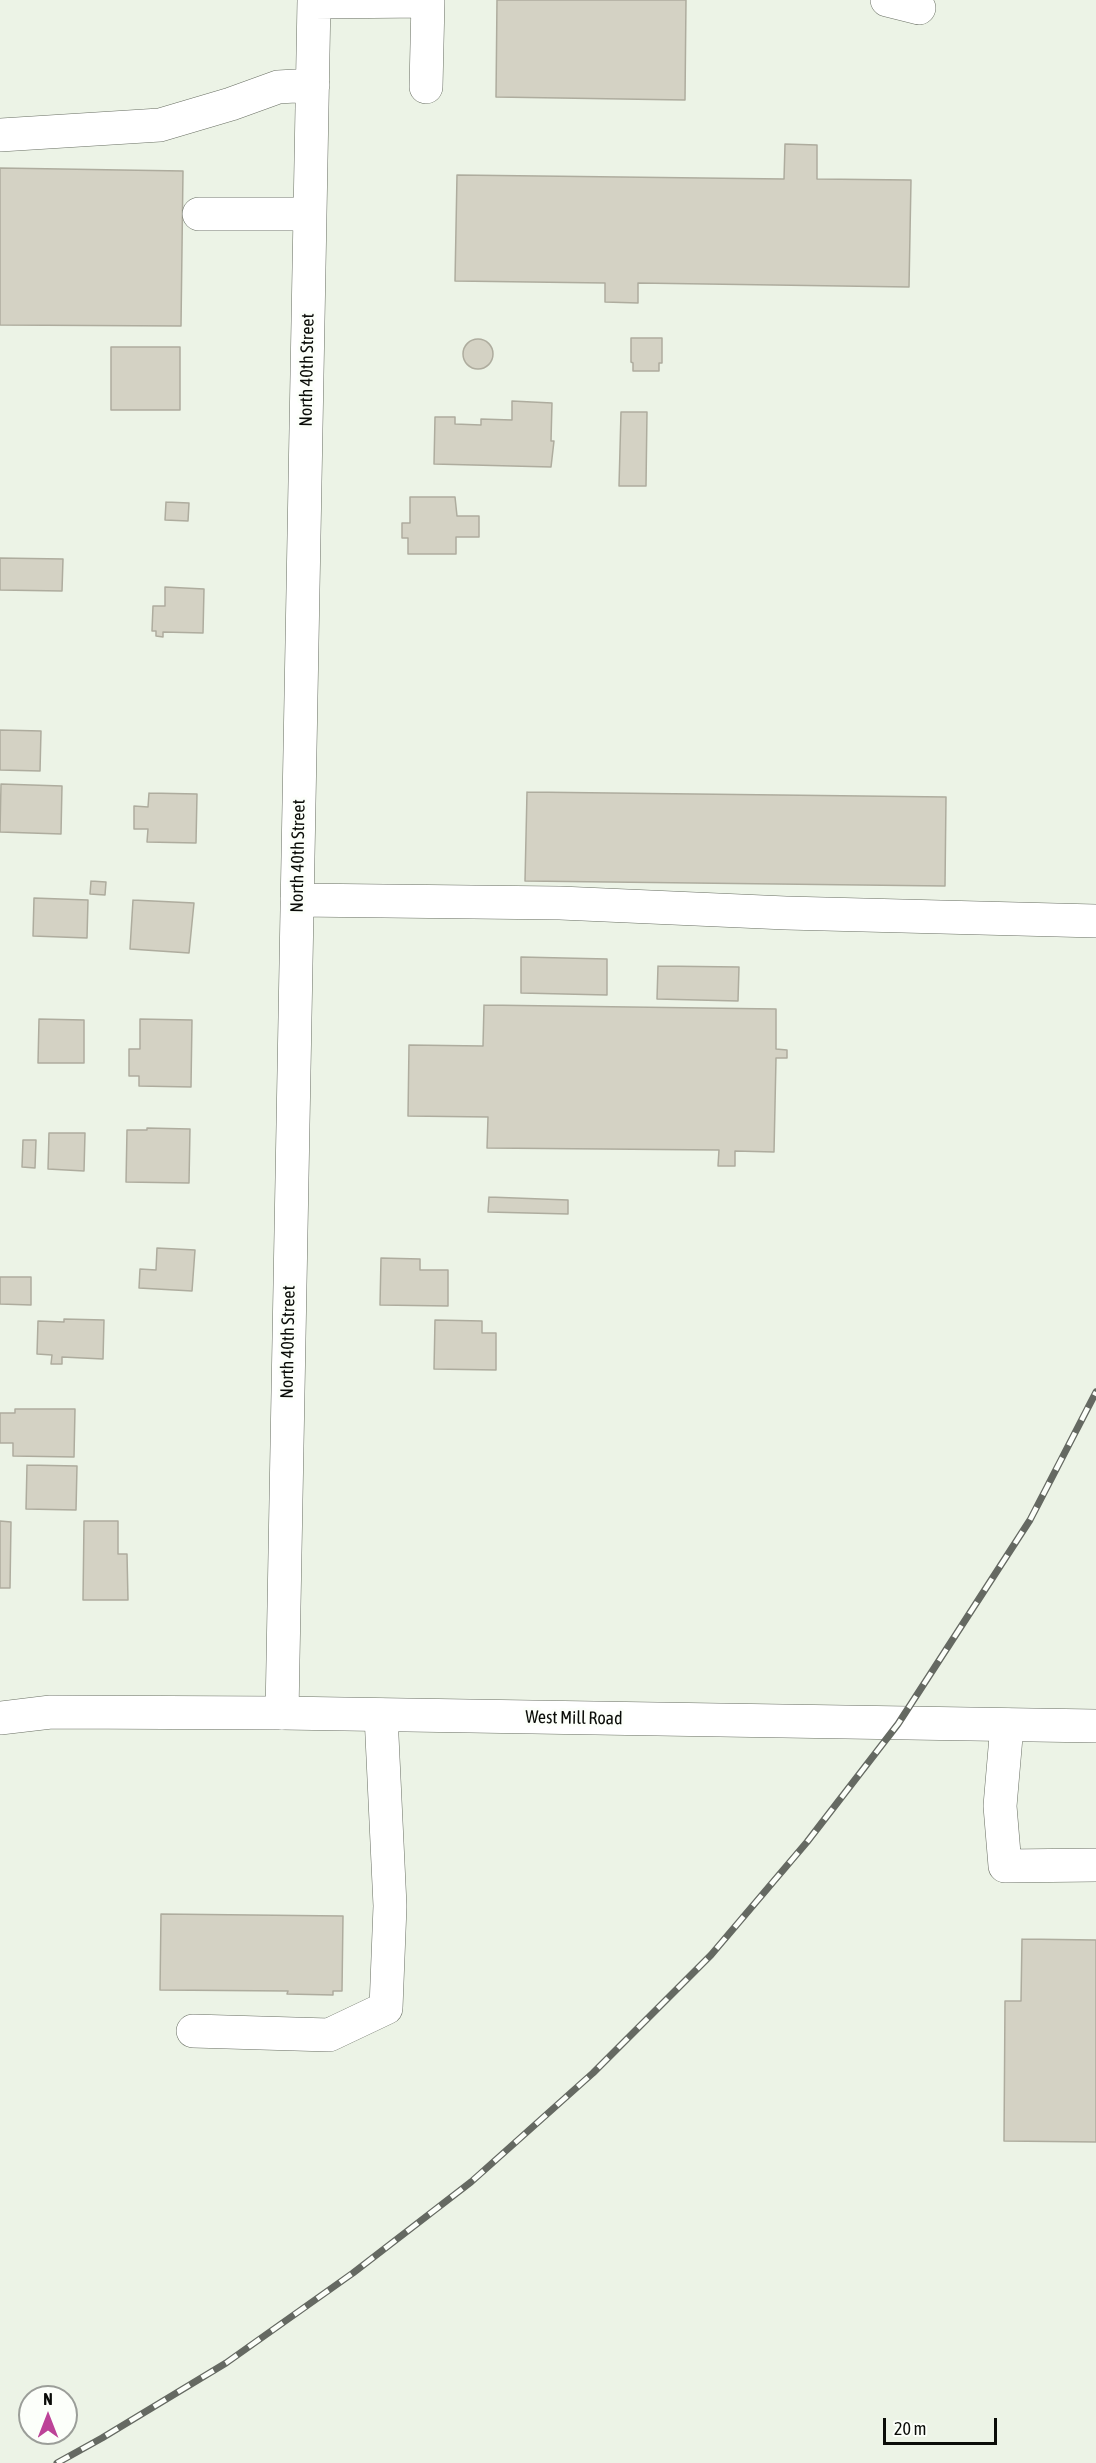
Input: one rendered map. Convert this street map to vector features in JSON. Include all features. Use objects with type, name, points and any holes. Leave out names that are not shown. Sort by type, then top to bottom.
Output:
[{"type":"street","points":[[314,1],[428,0],[426,87]]},
{"type":"street","points":[[887,0],[919,8]]},
{"type":"street","name":"North 40th Street","points":[[282,1713],[314,1]]},
{"type":"street","points":[[0,135],[160,125],[278,87],[313,85]]},
{"type":"street","points":[[199,213],[310,213]]},
{"type":"street","points":[[297,900],[561,903],[786,913],[1096,921]]},
{"type":"street","name":"West Mill Road","points":[[0,1703],[51,1712]]},
{"type":"street","name":"West Mill Road","points":[[0,1718],[51,1712],[282,1713],[1096,1726]]},
{"type":"street","points":[[193,2031],[329,2035],[386,2008],[390,1906],[381,1715]]},
{"type":"street","points":[[1007,1725],[1000,1806],[1005,1866],[1096,1865]]},
{"type":"building","points":[[497,0],[686,0],[685,100],[496,97]]},
{"type":"building","points":[[785,144],[817,145],[817,179],[911,180],[909,287],[638,283],[638,303],[605,302],[605,283],[455,281],[457,175],[784,179]]},
{"type":"building","points":[[0,168],[183,171],[181,326],[0,325]]},
{"type":"building","points":[[631,338],[662,338],[662,363],[659,363],[659,371],[633,371]]},
{"type":"building","points":[[478,339],[489,343],[493,354],[489,365],[478,369],[467,365],[463,354],[467,343]]},
{"type":"building","points":[[111,347],[180,347],[180,410],[111,410]]},
{"type":"building","points":[[512,401],[552,403],[551,441],[554,441],[551,467],[434,464],[435,417],[455,417],[455,424],[481,425],[481,419],[512,420]]},
{"type":"building","points":[[621,412],[647,412],[646,486],[619,486]]},
{"type":"building","points":[[410,497],[455,497],[457,516],[479,516],[479,537],[456,537],[456,554],[408,554],[408,538],[402,538],[402,523],[410,523]]},
{"type":"building","points":[[166,502],[189,503],[188,521],[165,520]]},
{"type":"building","points":[[0,558],[63,559],[62,591],[0,590]]},
{"type":"building","points":[[165,587],[204,589],[203,633],[163,632],[163,637],[156,636],[156,631],[152,631],[153,606],[165,606]]},
{"type":"building","points":[[0,730],[41,731],[40,771],[0,770]]},
{"type":"building","points":[[1,784],[62,786],[61,834],[0,832]]},
{"type":"building","points":[[527,792],[946,797],[945,886],[525,881]]},
{"type":"building","points":[[149,793],[197,794],[196,843],[147,842],[148,829],[134,829],[134,806],[148,807]]},
{"type":"building","points":[[91,881],[106,882],[105,895],[90,894]]},
{"type":"building","points":[[34,898],[88,900],[87,938],[33,936]]},
{"type":"building","points":[[133,900],[194,903],[189,953],[130,949]]},
{"type":"building","points":[[521,957],[607,959],[607,995],[521,993]]},
{"type":"building","points":[[658,966],[739,967],[738,1001],[657,999]]},
{"type":"building","points":[[484,1005],[776,1009],[776,1049],[787,1050],[787,1058],[776,1058],[774,1152],[735,1151],[735,1166],[718,1166],[719,1150],[487,1148],[488,1117],[408,1116],[409,1045],[483,1046]]},
{"type":"building","points":[[39,1019],[84,1020],[84,1063],[38,1063]]},
{"type":"building","points":[[140,1019],[192,1020],[191,1087],[139,1086],[139,1076],[129,1076],[129,1049],[140,1049]]},
{"type":"building","points":[[147,1128],[190,1129],[189,1183],[126,1182],[127,1130],[147,1130]]},
{"type":"building","points":[[49,1133],[85,1133],[84,1171],[48,1169]]},
{"type":"building","points":[[23,1140],[36,1140],[35,1168],[22,1167]]},
{"type":"building","points":[[489,1197],[568,1200],[568,1214],[488,1212]]},
{"type":"building","points":[[157,1248],[195,1250],[192,1291],[139,1288],[140,1269],[156,1270]]},
{"type":"building","points":[[381,1258],[420,1259],[420,1270],[448,1270],[448,1306],[380,1305]]},
{"type":"building","points":[[0,1277],[31,1277],[31,1305],[0,1304]]},
{"type":"building","points":[[64,1319],[104,1320],[103,1359],[62,1357],[62,1364],[51,1364],[52,1355],[37,1354],[38,1321],[64,1322]]},
{"type":"building","points":[[435,1320],[482,1321],[482,1333],[496,1333],[496,1370],[434,1369]]},
{"type":"building","points":[[15,1409],[75,1409],[74,1457],[13,1456],[13,1443],[0,1443],[0,1413],[15,1413]]},
{"type":"building","points":[[27,1465],[77,1466],[76,1510],[26,1509]]},
{"type":"building","points":[[0,1521],[11,1522],[10,1588],[0,1588]]},
{"type":"building","points":[[84,1521],[118,1521],[118,1554],[127,1554],[128,1600],[83,1600]]},
{"type":"building","points":[[161,1914],[343,1916],[342,1991],[333,1991],[333,1995],[287,1994],[288,1991],[160,1990]]},
{"type":"building","points":[[1022,1939],[1096,1940],[1096,2142],[1004,2141],[1005,2001],[1021,2001]]},
{"type":"railway","points":[[57,2463],[226,2363],[353,2273],[471,2182],[593,2073],[711,1955],[807,1842],[898,1724],[1030,1520],[1096,1392]]}]
